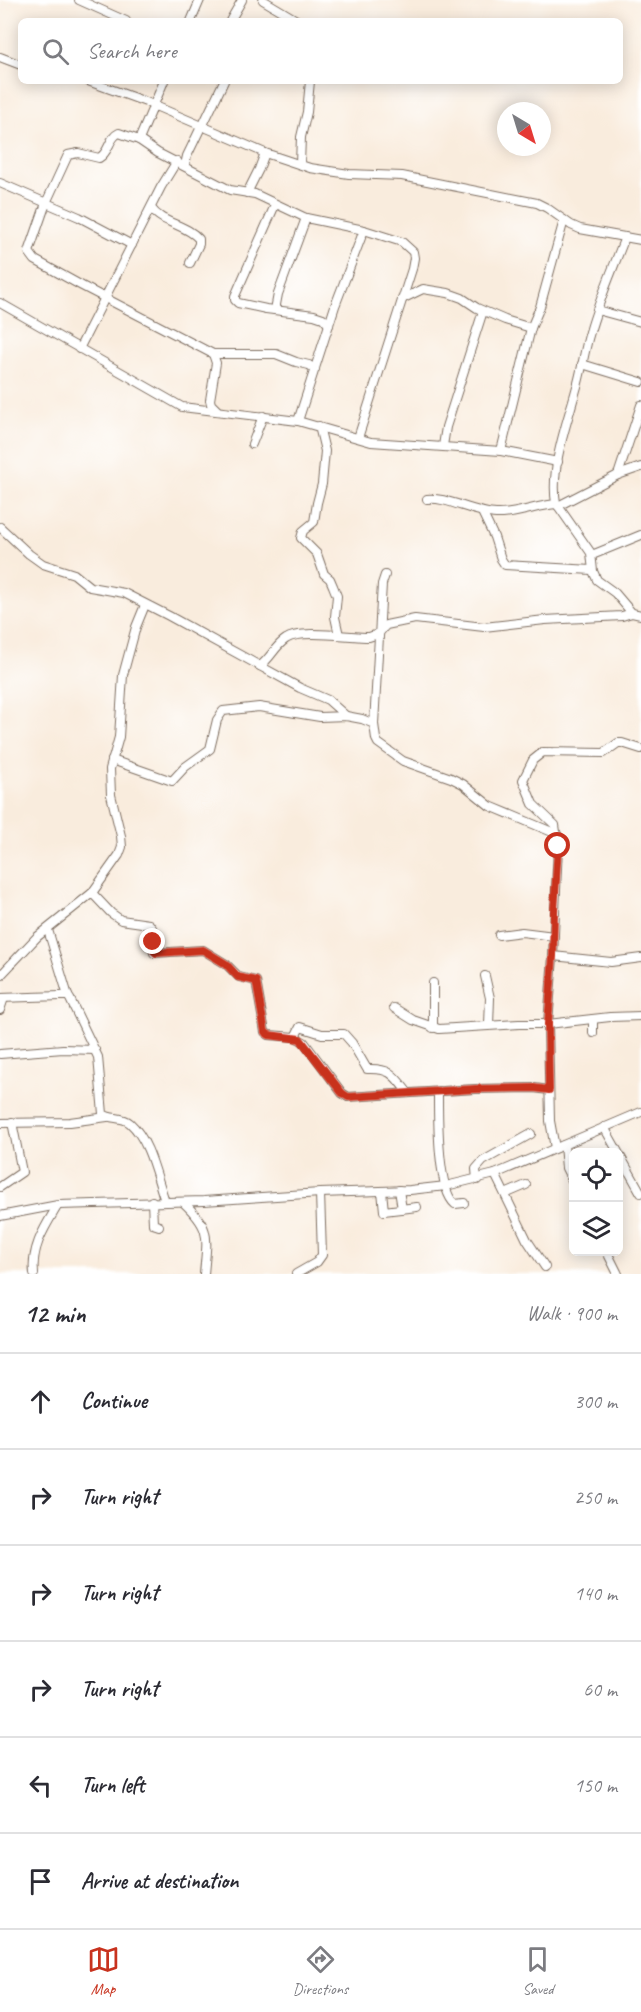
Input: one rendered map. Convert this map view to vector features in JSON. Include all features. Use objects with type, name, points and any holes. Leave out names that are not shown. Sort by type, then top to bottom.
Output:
[{"type":"street","points":[[79,0],[119,18]]},
{"type":"street","points":[[192,18],[200,0]]},
{"type":"street","points":[[232,18],[242,0]]},
{"type":"street","points":[[263,0],[293,18]]},
{"type":"street","points":[[0,57],[18,64]]},
{"type":"street","points":[[96,84],[265,153],[300,164],[349,174],[402,176],[537,203],[580,229],[641,240]]},
{"type":"street","points":[[139,140],[163,84]]},
{"type":"street","points":[[185,165],[187,156],[223,84]]},
{"type":"street","points":[[300,164],[301,136],[307,112],[310,84]]},
{"type":"street","points":[[315,369],[276,354],[213,354],[31,256],[28,252],[46,203],[68,155],[78,153],[99,158],[103,156],[112,137],[119,133],[139,140],[148,147],[230,190],[255,194],[306,218],[364,230],[402,242],[413,252],[412,269],[358,438]]},
{"type":"street","points":[[247,193],[260,169],[265,153]]},
{"type":"street","points":[[79,349],[177,161]]},
{"type":"street","points":[[0,183],[132,245]]},
{"type":"street","points":[[275,205],[235,298],[238,303],[314,315],[323,318],[329,325]]},
{"type":"street","points":[[151,208],[156,215],[180,225],[199,239],[199,244],[190,262]]},
{"type":"street","points":[[275,310],[278,294],[306,218]]},
{"type":"street","points":[[501,451],[531,328],[540,307],[564,220]]},
{"type":"street","points":[[298,421],[329,325],[364,230]]},
{"type":"street","points":[[625,237],[597,310],[564,429],[555,496],[558,505],[592,555],[592,570],[597,580],[615,593],[632,613]]},
{"type":"street","points":[[402,299],[423,289],[462,298],[483,311],[531,328]]},
{"type":"street","points":[[0,303],[182,407],[298,421],[371,442],[501,451],[558,462]]},
{"type":"street","points":[[597,310],[641,322]]},
{"type":"street","points":[[443,446],[483,311]]},
{"type":"street","points":[[213,354],[216,363],[210,404],[218,411]]},
{"type":"street","points":[[582,364],[641,382]]},
{"type":"street","points":[[618,476],[637,431],[641,405]]},
{"type":"street","points":[[252,444],[263,416]]},
{"type":"street","points":[[320,426],[326,451],[322,484],[314,522],[303,531],[301,538],[317,554],[324,574],[330,579],[337,596],[335,617],[339,635]]},
{"type":"street","points":[[427,499],[448,501],[482,512],[504,513],[558,505],[641,467]]},
{"type":"street","points":[[482,512],[505,565],[592,570]]},
{"type":"street","points":[[0,527],[43,564],[74,574],[90,587],[124,593],[170,616],[300,688],[328,700],[346,717]]},
{"type":"street","points":[[592,555],[641,535]]},
{"type":"street","points":[[385,575],[382,584],[374,724],[376,741],[403,761],[464,784],[490,806],[557,834]]},
{"type":"street","points":[[0,976],[48,930],[92,893],[113,866],[122,847],[109,780],[119,737],[123,675],[145,605]]},
{"type":"street","points":[[260,666],[279,644],[292,635],[369,637],[375,636],[386,626],[415,619],[484,627],[544,620],[622,616],[632,613],[641,615]]},
{"type":"street","points":[[112,760],[172,781],[185,767],[210,749],[217,720],[223,711],[259,707],[320,717],[370,720],[374,724]]},
{"type":"street","points":[[555,1148],[550,1121],[548,1024],[554,936],[557,834],[555,825],[533,804],[523,777],[536,756],[543,752],[607,753],[619,743],[641,749]]},
{"type":"street","points":[[92,893],[121,920],[149,924],[152,928],[154,952],[203,950],[226,964],[238,977],[256,981],[265,1032],[269,1035],[295,1037],[304,1042],[336,1085],[348,1097],[508,1088],[549,1090]]},
{"type":"street","points":[[48,930],[68,996],[95,1050],[99,1065],[103,1112],[107,1117]]},
{"type":"street","points":[[499,935],[522,932],[554,936]]},
{"type":"street","points":[[553,956],[611,962],[641,958]]},
{"type":"street","points":[[485,976],[490,998],[489,1025]]},
{"type":"street","points":[[433,983],[433,1028]]},
{"type":"street","points":[[0,1010],[2,998],[68,996]]},
{"type":"street","points":[[394,1008],[412,1020],[433,1028],[548,1024],[641,1016]]},
{"type":"street","points":[[593,1019],[593,1033]]},
{"type":"street","points":[[295,1037],[300,1028],[322,1034],[344,1034],[352,1042],[368,1069],[384,1069],[408,1093]]},
{"type":"street","points":[[0,1054],[63,1049],[95,1050]]},
{"type":"street","points":[[438,1091],[439,1147],[448,1196],[453,1203],[464,1203]]},
{"type":"street","points":[[0,1216],[58,1204],[183,1202],[446,1186],[495,1174],[641,1112]]},
{"type":"street","points":[[0,1123],[70,1122],[107,1117],[129,1121],[141,1137],[165,1201]]},
{"type":"street","points":[[0,1187],[22,1173],[12,1122]]},
{"type":"street","points":[[604,1127],[638,1179],[641,1193]]},
{"type":"street","points":[[477,1180],[476,1169],[483,1161],[531,1134]]},
{"type":"street","points":[[564,1145],[566,1168],[569,1175]]},
{"type":"street","points":[[495,1174],[527,1239],[545,1267]]},
{"type":"street","points":[[505,1194],[526,1185]]},
{"type":"street","points":[[399,1190],[402,1209]]},
{"type":"street","points":[[382,1191],[384,1210],[417,1207]]},
{"type":"street","points":[[296,1274],[321,1257],[320,1192]]},
{"type":"street","points":[[152,1202],[153,1224],[159,1226]]},
{"type":"street","points":[[183,1202],[205,1226],[207,1237],[204,1274]]},
{"type":"street","points":[[34,1274],[33,1255],[40,1236],[58,1204]]},
{"type":"street","points":[[609,1256],[618,1274]]},
{"type":"route","points":[[153,942],[153,950],[156,953],[203,950],[226,964],[238,977],[256,981],[265,1032],[269,1035],[295,1037],[304,1042],[342,1093],[348,1097],[475,1089],[549,1090],[548,1024],[558,846]]}]
